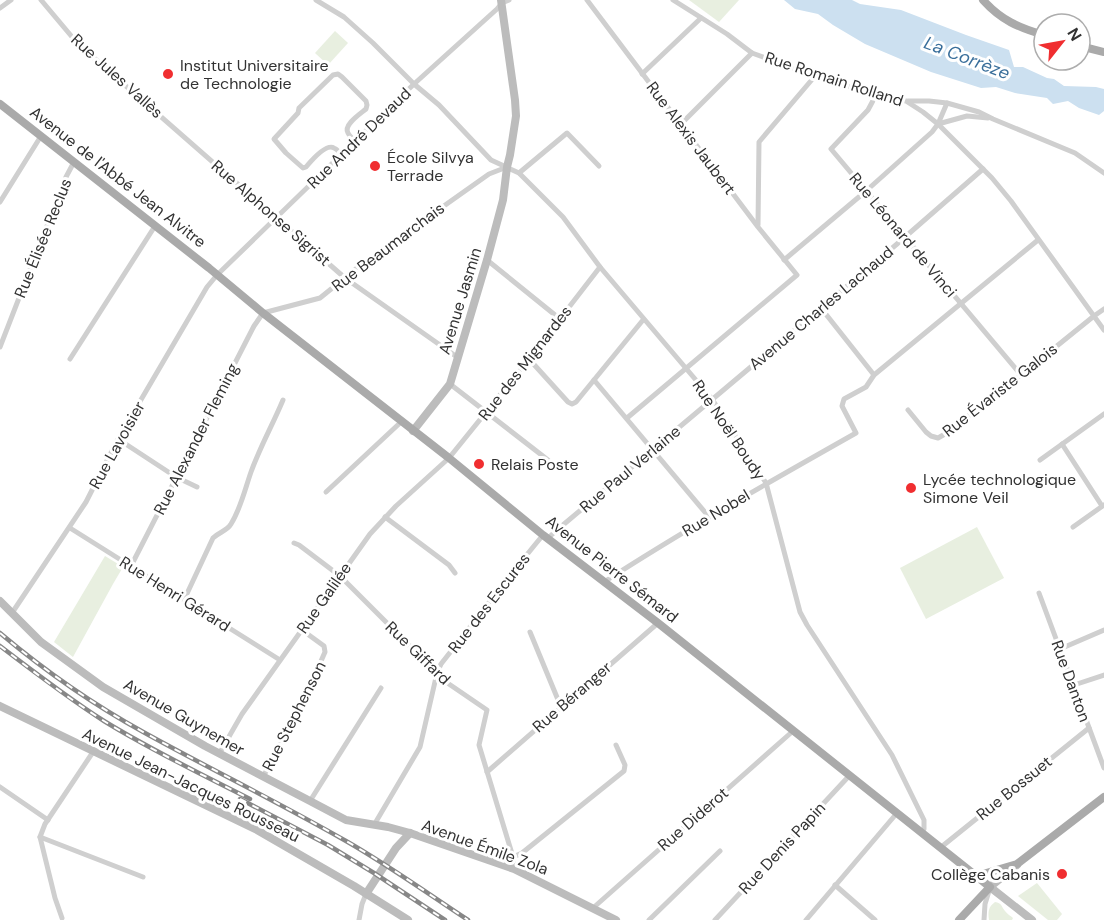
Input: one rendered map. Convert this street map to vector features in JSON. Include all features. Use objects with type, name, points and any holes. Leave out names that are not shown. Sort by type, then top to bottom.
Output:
[{"type":"main road","points":[[983,0],[999,15],[1016,26],[1032,31]]},
{"type":"main road","name":"Avenue Jasmin","points":[[413,431],[450,384],[503,201],[516,116],[504,1]]},
{"type":"main road","name":"Avenue de l'Abbé Jean Alvitre","points":[[0,104],[217,274]]},
{"type":"main road","name":"Avenue Pierre Sémard","points":[[217,274],[263,313],[990,887]]},
{"type":"main road","name":"Avenue Guynemer","points":[[0,601],[41,642],[103,687],[219,754],[346,820],[374,825]]},
{"type":"main road","name":"Avenue Jean-Jacques Rousseau","points":[[0,706],[257,830],[408,920]]},
{"type":"main road","points":[[959,920],[990,887],[1017,864],[1104,797]]},
{"type":"main road","name":"Avenue Émile Zola","points":[[374,825],[410,834],[514,869],[616,920]]},
{"type":"main road","points":[[366,894],[397,846],[410,834]]},
{"type":"main road","points":[[976,876],[1017,864]]},
{"type":"main road","points":[[990,887],[1032,920]]},
{"type":"street","points":[[0,8],[11,0]]},
{"type":"street","name":"Rue Jules Vallès","points":[[41,0],[78,44],[197,148]]},
{"type":"street","name":"Rue Noël Boudy","points":[[316,0],[344,17],[414,84],[440,105],[491,160],[519,173],[563,217],[600,267],[712,399],[766,483],[800,612],[899,768],[924,820],[924,829],[921,833]]},
{"type":"street","name":"Rue Alexis Jaubert","points":[[587,0],[796,275],[686,368]]},
{"type":"street","name":"Rue Romain Rolland","points":[[673,0],[752,53],[815,76],[876,95],[906,101],[923,112],[983,169],[1011,201],[1104,330]]},
{"type":"street","name":"Rue Romain Rolland","points":[[679,0],[687,9]]},
{"type":"street","name":"Rue André Devaud","points":[[217,274],[414,84],[504,1]]},
{"type":"street","points":[[642,74],[701,18]]},
{"type":"street","points":[[680,125],[752,53]]},
{"type":"street","points":[[342,155],[330,146],[303,168],[274,139],[298,113],[299,108],[333,75],[338,74],[342,77],[366,101],[366,109],[347,129],[347,133],[356,141]]},
{"type":"street","points":[[758,227],[759,142],[815,76]]},
{"type":"street","name":"Rue Léonard de Vinci","points":[[876,95],[868,110],[831,149],[1021,375]]},
{"type":"street","points":[[906,101],[946,103],[979,112],[1075,153],[1104,173]]},
{"type":"street","points":[[784,260],[932,132],[938,124],[946,103]]},
{"type":"street","points":[[938,124],[967,116],[993,119]]},
{"type":"street","points":[[519,173],[567,133],[599,166]]},
{"type":"street","points":[[0,202],[41,136]]},
{"type":"street","name":"Rue Alphonse Sigrist","points":[[197,148],[345,278],[457,357]]},
{"type":"street","name":"Rue Élisée Reclus","points":[[0,347],[66,177],[74,162]]},
{"type":"street","name":"Rue Beaumarchais","points":[[263,313],[320,298],[362,264],[489,174],[507,167]]},
{"type":"street","name":"Avenue Charles Lachaud","points":[[712,399],[905,238],[983,169]]},
{"type":"street","points":[[70,359],[155,226]]},
{"type":"street","points":[[821,308],[874,375],[1038,240]]},
{"type":"street","points":[[487,260],[560,319]]},
{"type":"street","name":"Rue des Mignardes","points":[[449,458],[600,267]]},
{"type":"street","name":"Rue Lavoisier","points":[[12,612],[86,502],[118,439],[207,287],[217,274]]},
{"type":"street","name":"Rue Évariste Galois","points":[[908,410],[931,436],[938,438],[945,435],[1104,309]]},
{"type":"street","name":"Rue Alexander Fleming","points":[[131,566],[254,326],[263,313]]},
{"type":"street","points":[[529,359],[572,404],[644,320]]},
{"type":"street","points":[[627,418],[686,368]]},
{"type":"street","name":"Rue Nobel","points":[[604,582],[656,548],[856,433],[842,406],[844,399],[866,387],[874,375]]},
{"type":"street","points":[[594,380],[709,517]]},
{"type":"street","points":[[450,384],[548,460]]},
{"type":"street","name":"Rue Paul Verlaine","points":[[546,537],[712,399]]},
{"type":"street","points":[[184,600],[213,538],[231,524],[242,501],[251,471],[283,400]]},
{"type":"street","points":[[1040,460],[1104,414]]},
{"type":"street","points":[[326,492],[401,422]]},
{"type":"street","points":[[118,439],[176,477],[197,487]]},
{"type":"street","points":[[1062,444],[1103,506],[1073,527]]},
{"type":"street","name":"Rue Galilée","points":[[219,754],[242,714],[370,534],[385,517],[449,458]]},
{"type":"street","points":[[385,517],[455,573]]},
{"type":"street","name":"Rue Henri Gérard","points":[[70,528],[280,660]]},
{"type":"street","name":"Rue des Escures","points":[[436,673],[507,579],[546,537]]},
{"type":"street","name":"Rue Giffard","points":[[294,543],[340,576],[446,682],[487,710],[479,745],[513,857],[514,869]]},
{"type":"street","name":"Rue Danton","points":[[1039,593],[1104,768]]},
{"type":"street","name":"Rue Béranger","points":[[487,772],[658,623]]},
{"type":"street","name":"Rue Stephenson","points":[[263,777],[306,699],[326,652],[324,646],[302,630]]},
{"type":"street","points":[[1060,649],[1104,630]]},
{"type":"street","points":[[530,632],[561,707]]},
{"type":"street","points":[[374,825],[420,747],[436,673]]},
{"type":"street","points":[[1074,686],[1104,675]]},
{"type":"street","points":[[310,801],[381,688]]},
{"type":"street","name":"Rue Bossuet","points":[[940,848],[1089,728]]},
{"type":"street","name":"Rue Diderot","points":[[593,908],[793,731]]},
{"type":"street","points":[[513,857],[522,853],[624,771],[625,765],[616,745]]},
{"type":"street","points":[[62,918],[40,837],[42,829],[93,752]]},
{"type":"street","name":"Rue Denis Papin","points":[[715,920],[849,776]]},
{"type":"street","points":[[0,787],[48,820]]},
{"type":"street","points":[[806,920],[897,813]]},
{"type":"street","points":[[40,837],[143,877]]},
{"type":"street","points":[[649,920],[720,851]]},
{"type":"street","points":[[835,885],[873,919]]},
{"type":"street","points":[[984,920],[985,904],[990,887]]},
{"type":"street","points":[[359,920],[366,894]]},
{"type":"green space","points":[[689,0],[739,0],[719,22]]},
{"type":"green space","points":[[335,31],[348,43],[328,65],[315,53]]},
{"type":"green space","points":[[977,527],[1004,578],[926,619],[900,568]]},
{"type":"green space","points":[[105,556],[123,567],[73,657],[54,642]]},
{"type":"green space","points":[[1037,883],[1062,914],[1057,920],[1048,920],[1018,896]]},
{"type":"green space","points":[[995,902],[1000,904],[1013,918],[1012,920],[989,920],[989,910]]},
{"type":"water","name":"La Corrèze","points":[[784,0],[852,0],[860,4],[901,10],[1009,50],[1014,67],[1023,67],[1054,79],[1064,86],[1104,89],[1104,111],[1099,115],[1079,108],[1068,101],[1053,104],[1047,98],[1015,93],[996,87],[981,88],[931,72],[865,44],[818,14],[795,9]]},
{"type":"railway","points":[[0,633],[34,661],[107,711],[346,841],[468,920]]},
{"type":"railway","points":[[0,646],[104,721],[158,752],[250,799]]},
{"type":"railway","points":[[240,799],[328,845],[445,920]]},
{"type":"place","name":"Institut Universitaire de Technologie","points":[[168,74]]},
{"type":"place","name":"École Silvya Terrade","points":[[375,166]]},
{"type":"place","name":"Relais Poste","points":[[479,464]]},
{"type":"place","name":"Lycée technologique Simone Veil","points":[[911,488]]},
{"type":"place","name":"Collège Cabanis","points":[[1062,874]]}]
